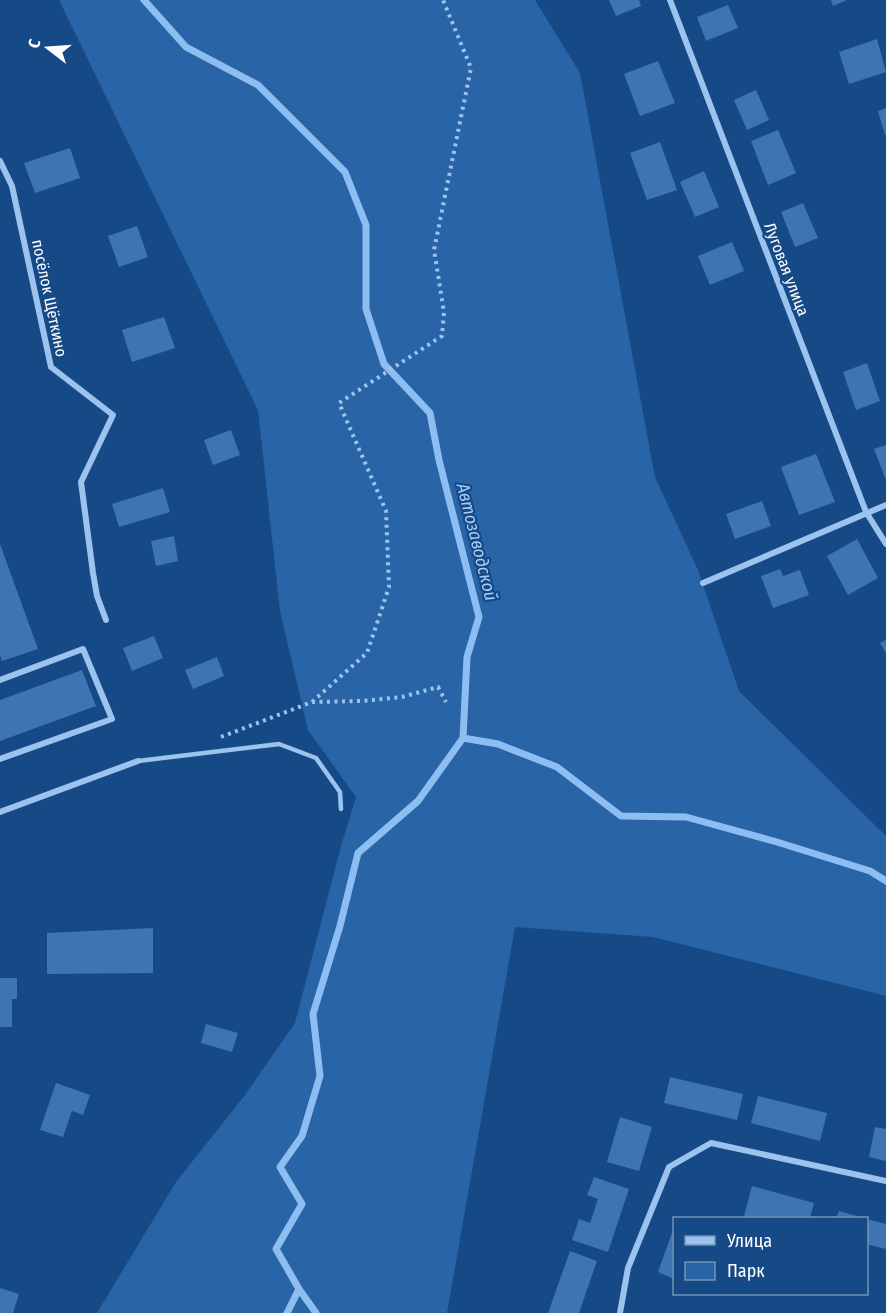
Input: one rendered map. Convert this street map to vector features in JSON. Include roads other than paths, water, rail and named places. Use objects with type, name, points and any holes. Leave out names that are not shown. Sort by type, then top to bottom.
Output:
[{"type":"street","name":"Луговая улица","points":[[670,0],[866,512],[886,544]]},
{"type":"street","name":"посёлок Щёткино","points":[[0,161],[12,186],[51,368],[113,415],[81,482],[93,573],[106,620]]},
{"type":"street","points":[[703,583],[886,505]]},
{"type":"street","points":[[0,680],[83,649],[112,719],[0,759]]},
{"type":"street","points":[[0,812],[138,761]]},
{"type":"street","points":[[621,1313],[628,1268],[669,1167],[711,1143],[886,1181]]},
{"type":"lane","points":[[138,761],[279,744],[316,758],[340,792],[341,809]]},
{"type":"waterway","name":"Автозаводской","points":[[144,0],[186,47],[258,85],[345,172],[366,225],[366,309],[384,364],[430,413],[439,460],[479,617],[467,657],[463,738],[418,801],[358,853],[340,926],[313,1014],[320,1076],[302,1136],[280,1167],[302,1204],[276,1249],[299,1289],[287,1313]]},
{"type":"waterway","points":[[463,738],[498,744],[557,767],[621,816],[686,817],[870,871],[886,881]]},
{"type":"waterway","points":[[299,1289],[316,1313]]}]
